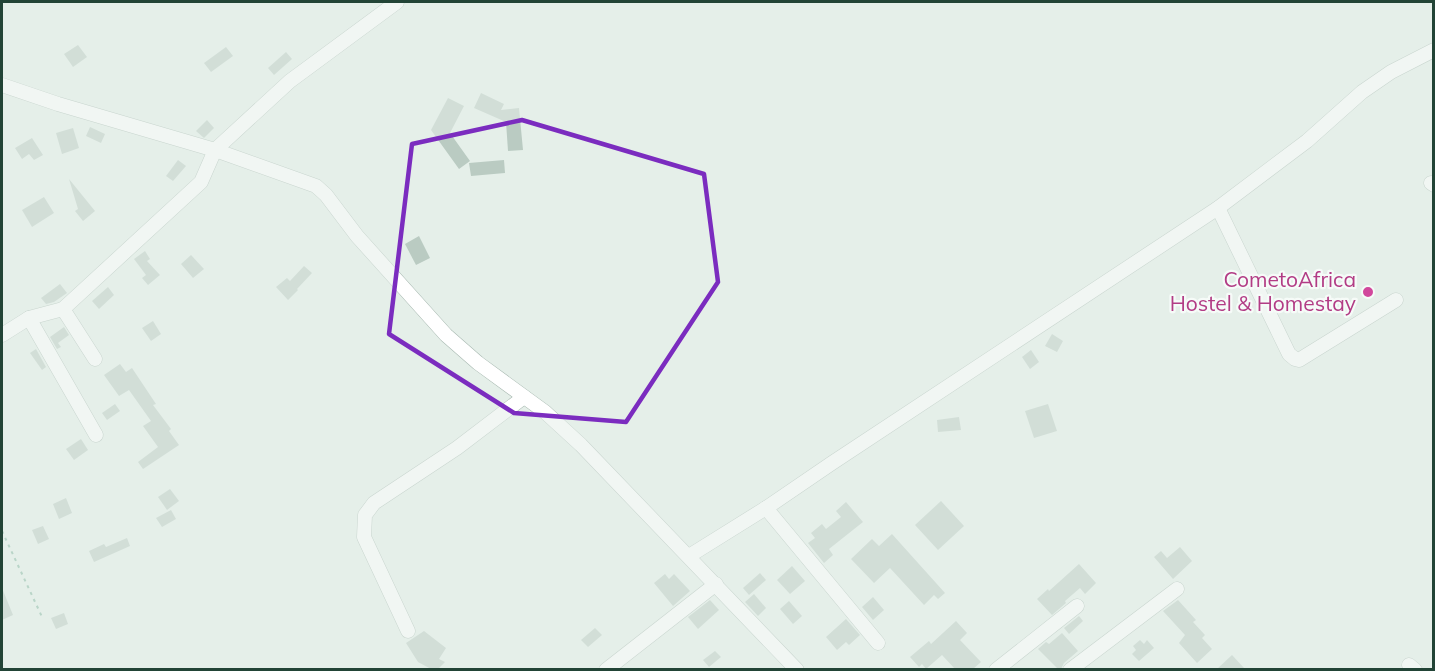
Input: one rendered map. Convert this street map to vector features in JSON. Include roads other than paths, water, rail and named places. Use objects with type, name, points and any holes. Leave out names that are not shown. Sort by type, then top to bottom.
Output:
[{"type":"street","points":[[2,335],[29,318],[63,309],[201,182],[215,150],[290,81],[397,2]]},
{"type":"street","points":[[689,556],[766,508],[1218,208],[1307,141],[1362,92],[1391,72],[1434,50]]},
{"type":"street","points":[[2,85],[58,104],[215,150],[316,186],[326,195],[364,244],[446,335],[478,363],[545,412],[581,445],[797,669]]},
{"type":"street","points":[[1218,208],[1289,354],[1295,359],[1299,360],[1396,300]]},
{"type":"street","points":[[63,309],[95,359]]},
{"type":"street","points":[[29,318],[96,435]]},
{"type":"street","points":[[408,631],[364,537],[365,514],[374,503],[457,448],[524,397]]},
{"type":"street","points":[[766,508],[878,643]]},
{"type":"street","points":[[606,669],[716,584]]},
{"type":"street","points":[[1070,669],[1177,589]]},
{"type":"street","points":[[996,669],[1077,606]]},
{"type":"place","name":"CometoAfrica Hostel & Homestay","points":[[1368,292]]}]
